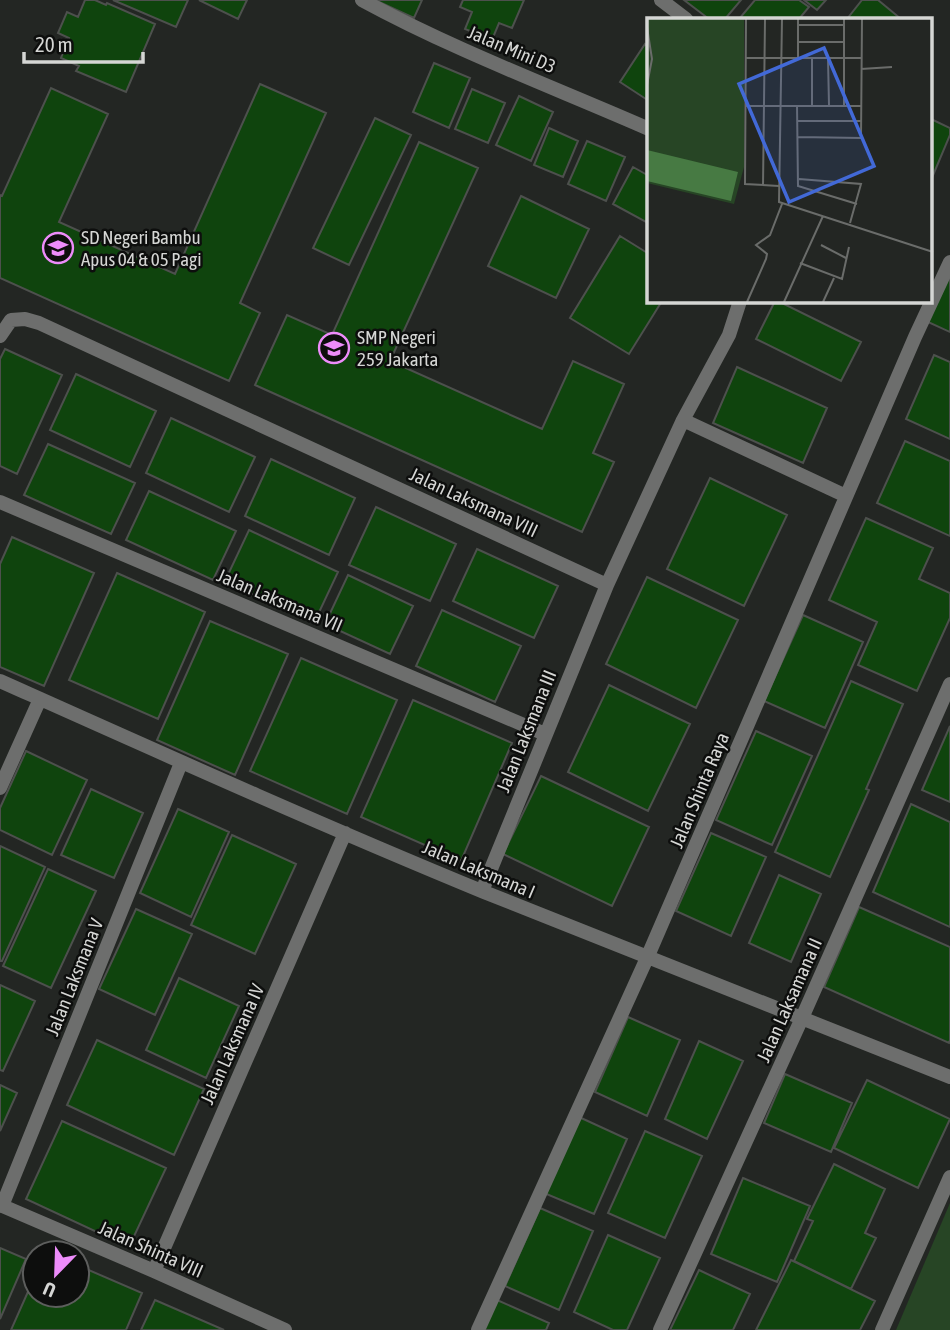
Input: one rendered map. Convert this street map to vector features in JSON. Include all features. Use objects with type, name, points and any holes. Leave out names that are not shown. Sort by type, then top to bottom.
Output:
[{"type":"street","name":"Jalan Mini D3","points":[[362,0],[448,43],[647,128]]},
{"type":"street","points":[[661,0],[685,18]]},
{"type":"street","name":"Jalan Shinta Raya","points":[[932,301],[950,262]]},
{"type":"street","points":[[607,585],[683,419],[729,335],[739,303]]},
{"type":"street","name":"Jalan Shinta Raya","points":[[478,1330],[647,958],[931,303]]},
{"type":"street","name":"Jalan Laksmana VIII","points":[[0,336],[11,320],[25,319],[39,323],[607,585]]},
{"type":"street","points":[[683,419],[846,496]]},
{"type":"street","name":"Jalan Laksmana VII","points":[[0,502],[545,734]]},
{"type":"street","name":"Jalan Laksmana III","points":[[482,891],[607,585]]},
{"type":"street","name":"Jalan Laksmana I","points":[[0,681],[345,834],[647,958],[950,1077]]},
{"type":"street","name":"Jalan Laksamana II","points":[[660,1330],[950,684]]},
{"type":"street","points":[[0,788],[40,699]]},
{"type":"street","name":"Jalan Laksmana V","points":[[1,1206],[181,763]]},
{"type":"street","name":"Jalan Laksmana IV","points":[[154,1271],[345,834]]},
{"type":"street","points":[[882,1330],[950,1177]]},
{"type":"street","name":"Jalan Shinta VIII","points":[[1,1206],[284,1330]]},
{"type":"green space","points":[[950,1203],[950,1330],[896,1330]]},
{"type":"building","points":[[85,0],[95,0],[106,5],[107,3],[155,24],[126,92],[76,71],[79,66],[61,58],[69,38],[58,33],[67,12],[78,17]]},
{"type":"building","points":[[113,0],[188,0],[176,27]]},
{"type":"building","points":[[199,0],[247,0],[238,19]]},
{"type":"building","points":[[375,0],[422,0],[414,18]]},
{"type":"building","points":[[463,0],[524,0],[512,28],[499,23],[492,40],[465,29],[472,12],[460,7]]},
{"type":"building","points":[[684,0],[741,0],[726,18],[708,18]]},
{"type":"building","points":[[755,0],[799,0],[809,7],[800,18],[740,18]]},
{"type":"building","points":[[804,0],[826,0],[817,10]]},
{"type":"building","points":[[862,0],[878,0],[900,18],[848,18]]},
{"type":"building","points":[[645,44],[647,100],[620,82]]},
{"type":"building","points":[[434,63],[470,78],[449,128],[413,112]]},
{"type":"building","name":"SD Negeri Bambu Apus 04 & 05 Pagi","points":[[260,84],[326,113],[240,303],[260,313],[229,381],[0,278],[0,195],[2,196],[51,88],[108,114],[59,222],[175,274]]},
{"type":"building","points":[[472,89],[505,103],[488,143],[455,129]]},
{"type":"building","points":[[519,96],[553,112],[531,161],[496,145]]},
{"type":"building","points":[[375,118],[411,135],[349,265],[313,248]]},
{"type":"building","points":[[932,119],[950,128],[950,135],[932,178]]},
{"type":"building","points":[[549,128],[578,141],[563,177],[534,165]]},
{"type":"building","points":[[587,141],[625,157],[606,201],[568,184]]},
{"type":"building","name":"SMP Negeri 259 Jakarta","points":[[419,142],[478,168],[390,361],[542,429],[573,361],[624,384],[593,453],[614,462],[582,532],[255,385],[287,315],[332,335]]},
{"type":"building","points":[[633,167],[647,175],[646,222],[613,204]]},
{"type":"building","points":[[521,196],[589,229],[556,298],[488,266]]},
{"type":"building","points":[[620,236],[647,253],[647,303],[661,303],[629,354],[570,318]]},
{"type":"building","points":[[950,273],[950,332],[928,322]]},
{"type":"building","points":[[774,303],[782,303],[861,342],[841,381],[756,339]]},
{"type":"building","points":[[5,349],[62,375],[17,474],[0,466],[0,359]]},
{"type":"building","points":[[934,355],[950,362],[950,439],[906,419]]},
{"type":"building","points":[[737,367],[827,408],[803,463],[713,423]]},
{"type":"building","points":[[76,374],[156,411],[130,467],[50,430]]},
{"type":"building","points":[[171,418],[255,457],[229,512],[146,473]]},
{"type":"building","points":[[905,441],[950,461],[950,536],[877,503]]},
{"type":"building","points":[[48,444],[135,483],[111,534],[24,495]]},
{"type":"building","points":[[271,459],[355,498],[329,555],[245,516]]},
{"type":"building","points":[[710,478],[787,515],[744,606],[667,569]]},
{"type":"building","points":[[149,491],[236,531],[213,580],[126,540]]},
{"type":"building","points":[[376,507],[456,544],[430,601],[349,565]]},
{"type":"building","points":[[866,518],[933,548],[919,579],[950,593],[950,618],[917,691],[858,665],[877,622],[829,600]]},
{"type":"building","points":[[249,530],[338,572],[314,623],[225,581]]},
{"type":"building","points":[[12,537],[94,573],[44,686],[0,667],[0,564]]},
{"type":"building","points":[[477,549],[558,586],[534,638],[453,601]]},
{"type":"building","points":[[117,573],[205,612],[158,719],[69,680]]},
{"type":"building","points":[[348,575],[413,606],[390,654],[325,624]]},
{"type":"building","points":[[647,577],[738,620],[696,708],[606,664]]},
{"type":"building","points":[[442,610],[521,646],[495,702],[416,666]]},
{"type":"building","points":[[803,615],[863,642],[825,728],[764,701]]},
{"type":"building","points":[[210,621],[288,654],[235,775],[157,740]]},
{"type":"building","points":[[301,658],[397,700],[347,814],[250,771]]},
{"type":"building","points":[[851,681],[903,704],[866,789],[869,790],[830,877],[775,852]]},
{"type":"building","points":[[609,685],[690,724],[648,811],[568,772]]},
{"type":"building","points":[[413,700],[512,743],[461,861],[361,817]]},
{"type":"building","points":[[950,726],[950,802],[922,790]]},
{"type":"building","points":[[756,731],[812,756],[772,845],[716,820]]},
{"type":"building","points":[[26,751],[87,780],[52,855],[0,830],[0,808]]},
{"type":"building","points":[[541,776],[649,827],[612,906],[503,854]]},
{"type":"building","points":[[91,789],[143,813],[114,878],[61,855]]},
{"type":"building","points":[[911,804],[950,822],[950,927],[873,892]]},
{"type":"building","points":[[178,809],[229,832],[191,917],[140,893]]},
{"type":"building","points":[[711,833],[766,857],[731,936],[676,911]]},
{"type":"building","points":[[232,835],[296,864],[255,954],[191,925]]},
{"type":"building","points":[[0,846],[45,867],[2,961],[0,961]]},
{"type":"building","points":[[48,869],[96,891],[51,988],[3,966]]},
{"type":"building","points":[[779,875],[821,894],[791,962],[749,943]]},
{"type":"building","points":[[859,907],[950,947],[949,1043],[824,987]]},
{"type":"building","points":[[136,909],[192,934],[155,1015],[99,989]]},
{"type":"building","points":[[179,978],[239,1006],[206,1078],[146,1050]]},
{"type":"building","points":[[0,985],[35,1001],[3,1071],[0,1070]]},
{"type":"building","points":[[628,1017],[680,1040],[647,1116],[595,1092]]},
{"type":"building","points":[[97,1040],[204,1089],[174,1155],[67,1105]]},
{"type":"building","points":[[699,1041],[743,1061],[707,1139],[665,1119]]},
{"type":"building","points":[[785,1074],[852,1103],[831,1152],[764,1123]]},
{"type":"building","points":[[867,1080],[950,1119],[918,1188],[834,1148]]},
{"type":"building","points":[[0,1085],[17,1093],[0,1131]]},
{"type":"building","points":[[579,1117],[627,1139],[594,1214],[544,1193]]},
{"type":"building","points":[[62,1121],[166,1168],[129,1247],[26,1199]]},
{"type":"building","points":[[645,1131],[702,1156],[665,1238],[608,1213]]},
{"type":"building","points":[[834,1164],[885,1189],[865,1233],[876,1238],[851,1289],[794,1261],[813,1221],[807,1219]]},
{"type":"building","points":[[743,1178],[810,1206],[777,1282],[711,1254]]},
{"type":"building","points":[[540,1208],[593,1231],[559,1310],[505,1286]]},
{"type":"building","points":[[608,1235],[660,1258],[627,1330],[613,1330],[574,1312]]},
{"type":"building","points":[[0,1248],[21,1257],[21,1271],[0,1319]]},
{"type":"building","points":[[791,1260],[875,1301],[860,1330],[756,1330]]},
{"type":"building","points":[[699,1270],[750,1294],[733,1330],[670,1330]]},
{"type":"building","points":[[91,1271],[142,1293],[126,1330],[11,1330],[21,1308],[91,1309]]},
{"type":"building","points":[[155,1300],[224,1330],[141,1330]]},
{"type":"building","points":[[497,1300],[549,1323],[546,1330],[483,1330]]},
{"type":"place","name":"SD Negeri Bambu Apus 04 & 05 Pagi","points":[[58,248]]},
{"type":"place","name":"SMP Negeri 259 Jakarta","points":[[334,348]]}]
